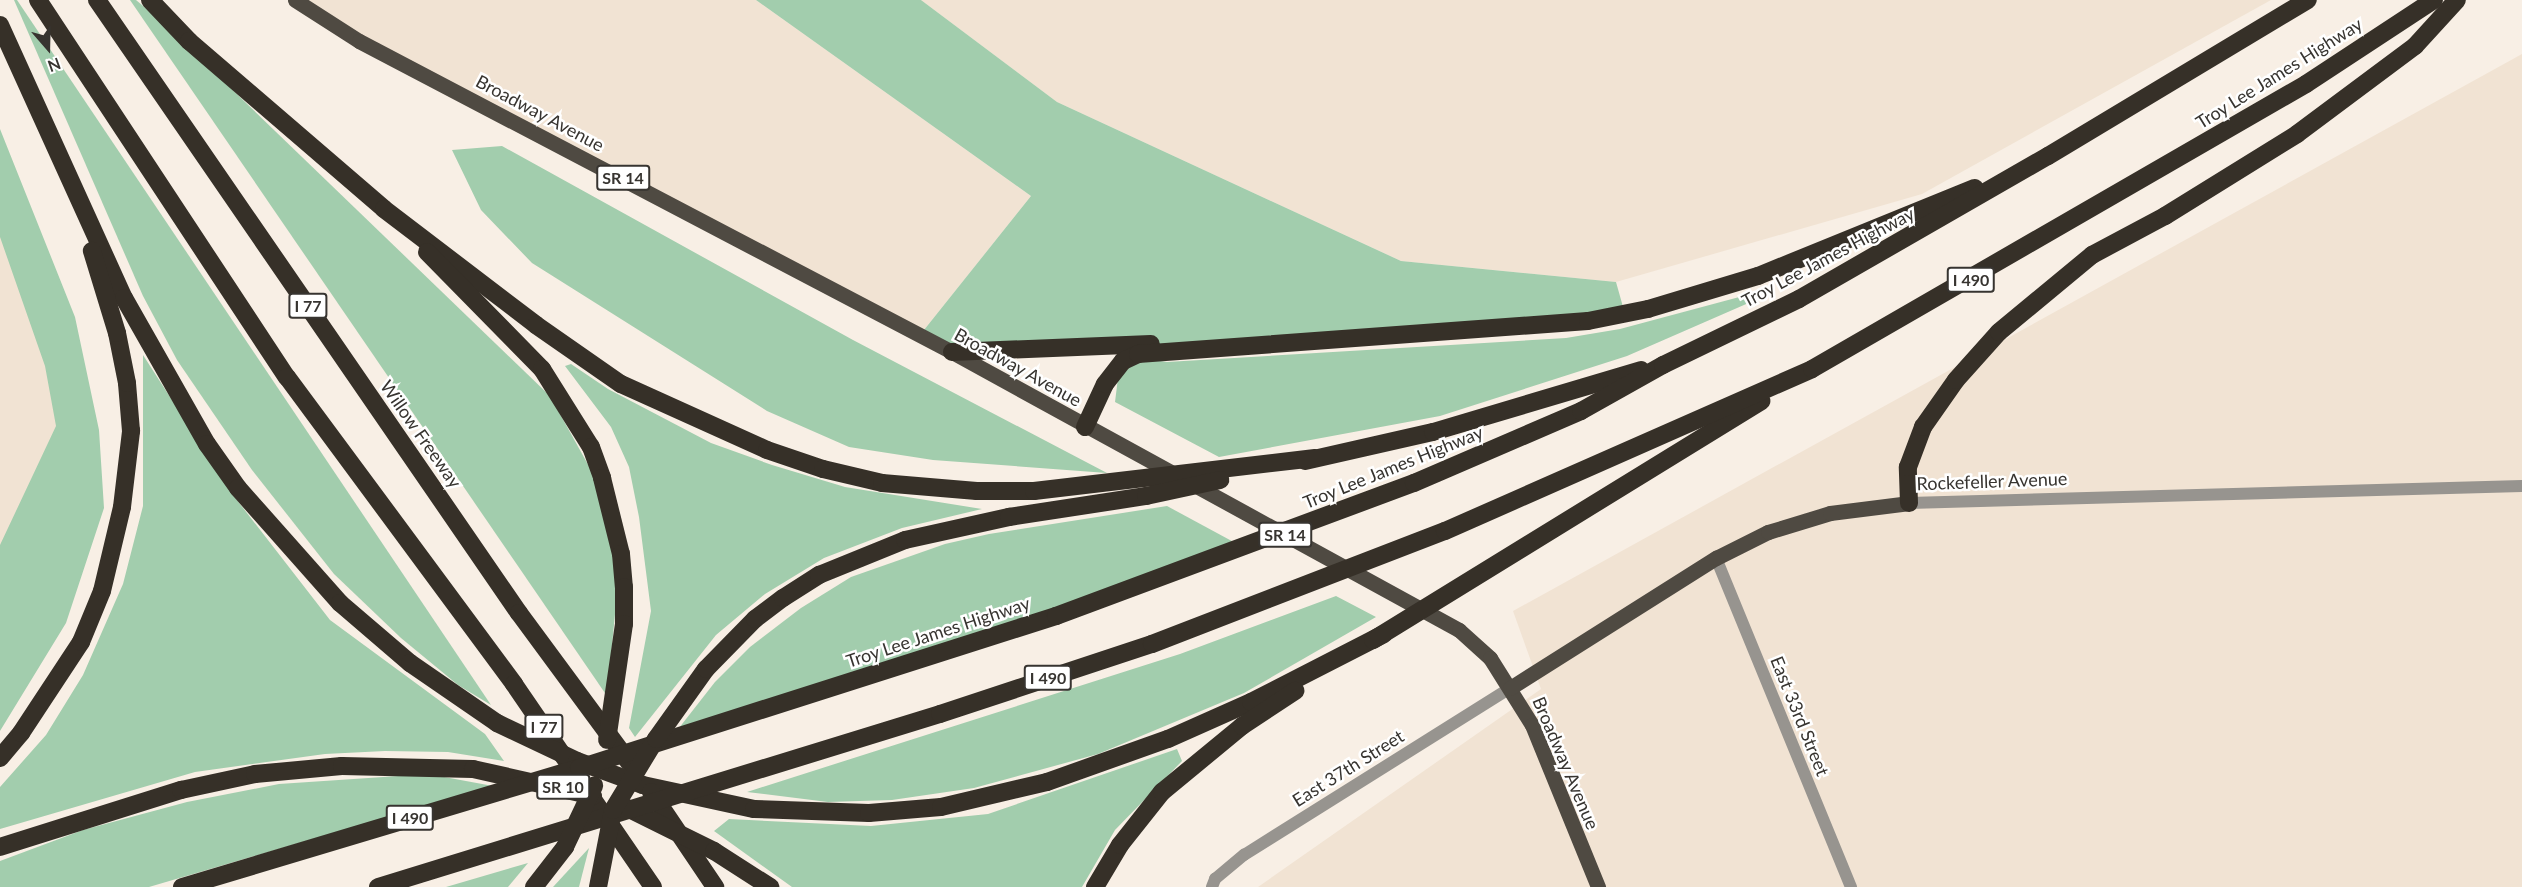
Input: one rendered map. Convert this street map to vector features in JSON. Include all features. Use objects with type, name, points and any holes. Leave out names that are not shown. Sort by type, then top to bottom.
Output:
[{"type":"highway","name":"I 77","points":[[38,0],[287,377],[432,570],[653,887]]},
{"type":"highway","name":"Willow Freeway","points":[[97,0],[519,613],[667,812],[715,887]]},
{"type":"highway","points":[[150,0],[189,40],[384,209],[536,325],[621,384],[767,450],[824,469],[938,490],[1034,491],[1316,458]]},
{"type":"highway","name":"Troy Lee James Highway","points":[[182,887],[589,765],[1056,616],[1414,483],[1581,411],[1663,365],[1799,299],[2048,156],[2308,0]]},
{"type":"highway","name":"Troy Lee James Highway","points":[[378,887],[940,714],[1152,644],[1445,531],[1812,369],[2306,84],[2434,0]]},
{"type":"highway","points":[[1909,503],[1908,467],[1923,427],[1956,380],[1999,332],[2075,267],[2297,134],[2415,46],[2457,0]]},
{"type":"highway","points":[[0,25],[74,192],[124,297],[207,444],[238,488],[340,603],[450,693],[497,723],[567,756],[643,784],[754,809],[869,813],[941,807],[994,796],[1104,764],[1251,702],[1384,634]]},
{"type":"highway","points":[[952,352],[1234,344],[1588,321],[1648,309],[1758,276],[2048,156]]},
{"type":"highway","points":[[0,758],[21,733],[81,642],[102,591],[123,498],[131,431],[127,383],[117,333],[74,192]]},
{"type":"highway","points":[[384,209],[516,339],[548,379],[591,447],[621,554],[624,624],[615,692],[597,780],[565,847],[534,887]]},
{"type":"highway","points":[[1085,427],[1105,384],[1123,361],[1138,354],[1234,344]]},
{"type":"highway","points":[[598,887],[613,810],[656,739],[706,669],[755,619],[819,575],[868,553],[905,540],[1009,517],[1146,496],[1433,432],[1554,397],[1603,379],[1663,365]]},
{"type":"highway","points":[[1095,887],[1134,826],[1195,762],[1242,726],[1384,634],[1812,369]]},
{"type":"highway","name":"SR 10","points":[[0,847],[181,790],[255,774],[342,766],[473,769],[560,787],[654,818],[767,884]]},
{"type":"main road","name":"Broadway Avenue","points":[[295,0],[359,42],[952,352],[1085,427],[1459,630],[1484,651],[1532,725],[1598,887]]},
{"type":"main road","name":"Rockefeller Avenue","points":[[1510,688],[1716,558],[1767,532],[1830,513],[1909,503]]},
{"type":"street","name":"Rockefeller Avenue","points":[[1909,503],[2522,486]]},
{"type":"street","name":"East 33rd Street","points":[[1716,558],[1851,887]]},
{"type":"street","name":"East 37th Street","points":[[1212,887],[1220,873],[1244,855],[1510,688]]},
{"type":"shaded area","points":[[295,0],[756,0],[1031,196],[920,335]]},
{"type":"shaded area","points":[[921,0],[2271,0],[1922,194],[1616,282],[1401,261],[1057,102]]},
{"type":"shaded area","points":[[2522,54],[2522,887],[1258,887],[1541,689],[1513,611]]},
{"type":"shaded area","points":[[19,204],[73,455],[0,627],[0,237]]},
{"type":"green space","points":[[14,0],[17,0],[491,705],[458,685],[401,638],[334,574],[252,470],[177,360],[143,296]]},
{"type":"green space","points":[[130,0],[136,0],[162,22],[550,396],[596,479],[608,526],[618,584],[607,696]]},
{"type":"green space","points":[[756,0],[921,0],[1057,102],[1401,261],[1616,282],[1625,314],[1234,344],[952,352],[920,335],[1031,196]]},
{"type":"green space","points":[[0,129],[75,317],[99,430],[104,508],[66,623],[0,731],[0,545],[56,426],[45,366],[0,237]]},
{"type":"green space","points":[[502,146],[853,340],[1107,473],[933,460],[849,447],[767,411],[532,263],[481,210],[452,150]]},
{"type":"green space","points":[[1758,292],[1760,298],[1627,356],[1440,416],[1219,457],[1115,402],[1118,378],[1130,367],[1146,359],[1167,362],[1566,338],[1620,329]]},
{"type":"green space","points":[[143,355],[233,495],[330,620],[485,734],[504,761],[448,752],[385,751],[325,754],[195,772],[0,829],[0,787],[46,735],[83,675],[123,584],[143,506]]},
{"type":"green space","points":[[571,364],[608,389],[711,443],[772,465],[845,487],[982,509],[902,528],[824,558],[765,594],[716,635],[635,737],[629,728],[651,611],[639,517],[629,467],[611,427],[565,366]]},
{"type":"green space","points":[[1167,506],[1241,546],[991,634],[679,728],[715,682],[750,647],[801,608],[851,577],[945,544],[989,534]]},
{"type":"green space","points":[[1336,596],[1376,617],[1244,693],[1098,754],[974,788],[892,800],[828,802],[747,792],[1180,654]]},
{"type":"green space","points":[[1177,749],[1182,761],[1115,830],[1082,887],[792,887],[714,831],[729,819],[871,826],[988,814]]},
{"type":"green space","points":[[428,774],[493,786],[149,887],[0,887],[0,861],[83,830],[187,802],[279,784]]},
{"type":"green space","points":[[589,848],[579,887],[553,887]]},
{"type":"green space","points":[[528,863],[508,887],[446,887]]}]
